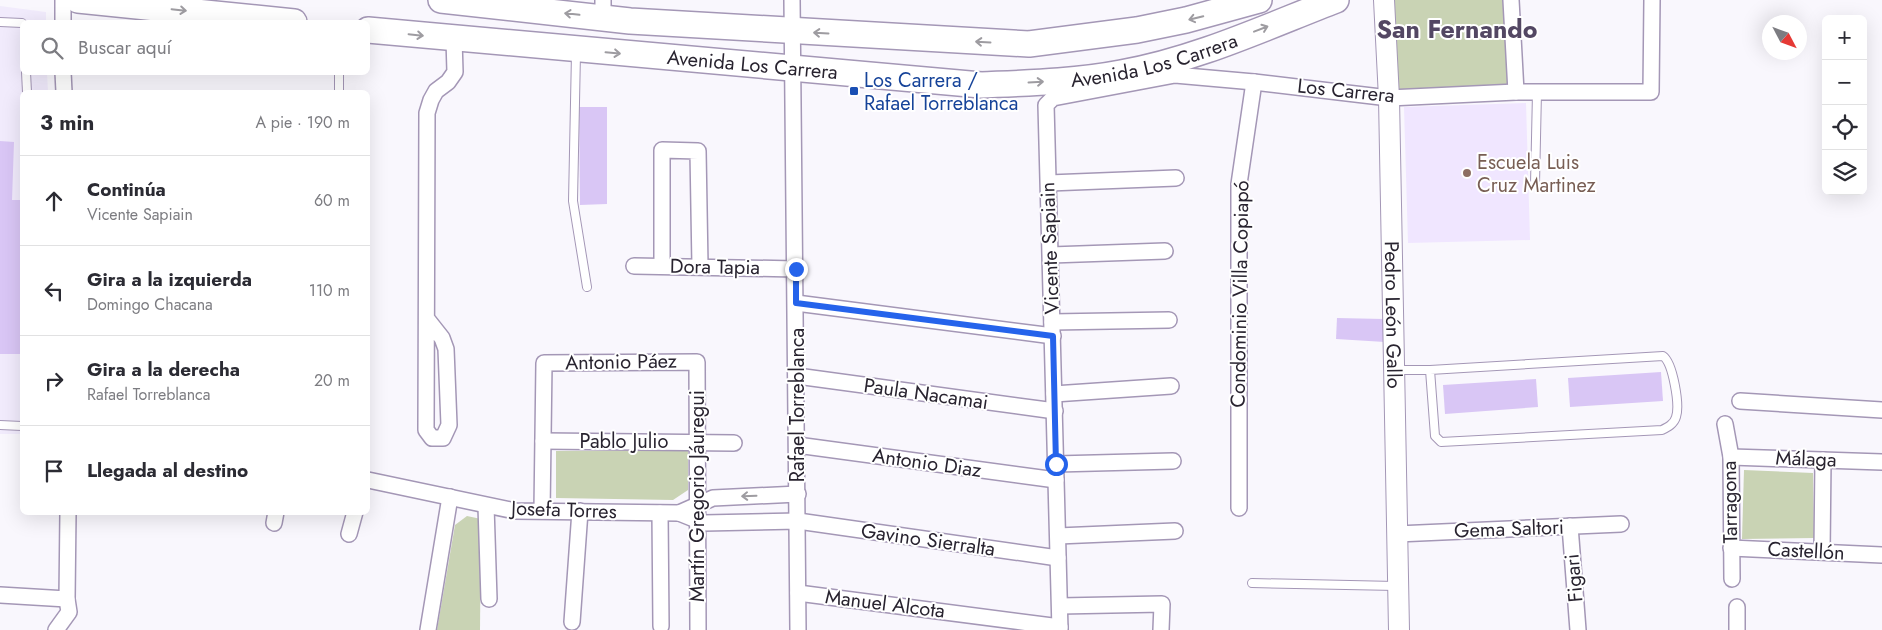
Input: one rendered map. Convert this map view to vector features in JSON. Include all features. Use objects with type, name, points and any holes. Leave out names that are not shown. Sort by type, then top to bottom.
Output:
[{"type":"main road","points":[[78,0],[274,20]]},
{"type":"main road","name":"Avenida Los Carrera","points":[[441,0],[603,9],[630,22],[1029,44],[1137,30],[1234,4],[1259,0]]},
{"type":"main road","name":"Avenida Los Carrera","points":[[370,30],[981,85],[1096,77],[1181,58],[1336,0]]},
{"type":"street","points":[[63,0],[63,20]]},
{"type":"street","name":"Rafael Torreblanca","points":[[792,0],[798,630]]},
{"type":"street","name":"Pedro León Gallo","points":[[1384,0],[1389,98],[1399,630]]},
{"type":"street","points":[[1511,0],[1516,92]]},
{"type":"street","name":"Los Carrera","points":[[1046,105],[1054,98],[1175,75],[1389,98],[1516,92],[1651,92],[1652,0]]},
{"type":"street","points":[[427,319],[442,338],[446,349],[449,425],[443,438],[432,438],[426,430],[427,113],[436,91],[448,82],[455,72],[454,39]]},
{"type":"street","points":[[64,75],[64,90]]},
{"type":"street","name":"Condominio Villa Copiapó","points":[[1239,508],[1239,184],[1254,82]]},
{"type":"street","name":"Vicente Sapiain","points":[[1046,105],[1060,629]]},
{"type":"street","points":[[662,266],[662,150],[698,152],[700,266]]},
{"type":"street","points":[[1049,183],[1176,178]]},
{"type":"street","points":[[1051,256],[1165,252]]},
{"type":"street","name":"Dora Tapia","points":[[634,266],[796,269]]},
{"type":"street","points":[[796,303],[1052,329],[1169,320]]},
{"type":"street","name":"Antonio Páez","points":[[543,441],[544,363],[697,362]]},
{"type":"street","name":"Martín Gregorio Jáuregui","points":[[697,362],[698,630]]},
{"type":"street","name":"Paula Nacamai","points":[[797,376],[1055,411]]},
{"type":"street","points":[[1054,394],[1171,386]]},
{"type":"street","points":[[1740,401],[1882,410]]},
{"type":"street","name":"Tarragona","points":[[1725,424],[1731,457],[1732,580]]},
{"type":"street","points":[[542,511],[543,441]]},
{"type":"street","name":"Pablo Julio","points":[[543,441],[697,441],[734,443]]},
{"type":"street","name":"Antonio Diaz","points":[[797,445],[1056,480]]},
{"type":"street","name":"Málaga","points":[[1731,457],[1882,462]]},
{"type":"street","points":[[1822,460],[1822,552]]},
{"type":"street","points":[[1056,464],[1172,461]]},
{"type":"street","name":"Josefa Torres","points":[[370,480],[515,511],[697,512],[713,498],[798,494]]},
{"type":"street","points":[[428,630],[450,497]]},
{"type":"street","points":[[486,506],[489,600]]},
{"type":"street","points":[[572,622],[580,511]]},
{"type":"street","points":[[697,512],[704,523],[798,521]]},
{"type":"street","points":[[660,513],[662,626]]},
{"type":"street","points":[[56,630],[68,605],[68,515]]},
{"type":"street","points":[[349,534],[354,515]]},
{"type":"street","name":"Gavino Sierralta","points":[[798,521],[1058,558]]},
{"type":"street","name":"Gema Saltori","points":[[1397,534],[1621,524]]},
{"type":"street","name":"Figari","points":[[1570,526],[1578,630]]},
{"type":"street","points":[[1058,536],[1175,531]]},
{"type":"street","name":"Castellón","points":[[1731,548],[1882,555]]},
{"type":"street","name":"Manuel Alcota","points":[[798,593],[1060,629]]},
{"type":"street","points":[[0,595],[68,605]]},
{"type":"street","points":[[1060,606],[1162,604],[1161,630]]},
{"type":"street","points":[[1737,607],[1737,630]]},
{"type":"lane","points":[[0,22],[20,23]]},
{"type":"lane","points":[[576,50],[573,201],[588,287]]},
{"type":"lane","points":[[26,75],[27,90]]},
{"type":"lane","points":[[339,75],[339,90]]},
{"type":"lane","points":[[1535,184],[1538,92]]},
{"type":"lane","points":[[1394,370],[1430,370],[1663,356],[1668,359],[1673,369],[1677,416],[1672,425],[1662,430],[1442,442],[1435,436],[1430,370]]},
{"type":"lane","points":[[0,425],[20,426]]},
{"type":"lane","points":[[1252,583],[1398,586]]},
{"type":"shaded area","points":[[0,6],[46,12],[46,20],[20,20],[20,75],[47,75],[48,90],[20,90],[20,434],[0,434]]},
{"type":"shaded area","name":"Escuela Luis Cruz Martinez","points":[[1526,103],[1530,240],[1408,243],[1404,107]]},
{"type":"green space","points":[[1389,0],[1507,0],[1512,88],[1397,94]]},
{"type":"green space","points":[[688,450],[688,490],[673,500],[556,498],[556,451]]},
{"type":"green space","points":[[1744,470],[1813,473],[1814,538],[1742,539]]},
{"type":"green space","points":[[467,516],[481,519],[480,630],[437,630],[455,525]]},
{"type":"building","points":[[579,107],[607,107],[607,204],[580,205]]},
{"type":"building","points":[[0,141],[14,142],[12,200],[20,200],[20,354],[0,354]]},
{"type":"building","points":[[1337,318],[1384,319],[1385,342],[1336,339]]},
{"type":"building","points":[[1661,372],[1663,401],[1570,407],[1568,378]]},
{"type":"building","points":[[1536,379],[1538,407],[1445,414],[1443,385]]},
{"type":"place","name":"Los Carrera / Rafael Torreblanca","points":[[854,91]]},
{"type":"place","name":"Escuela Luis Cruz Martinez","points":[[1467,173]]},
{"type":"district","name":"San Fernando","points":[[1457,29]]},
{"type":"route","points":[[796,269],[796,303],[1053,336],[1056,464]]}]
